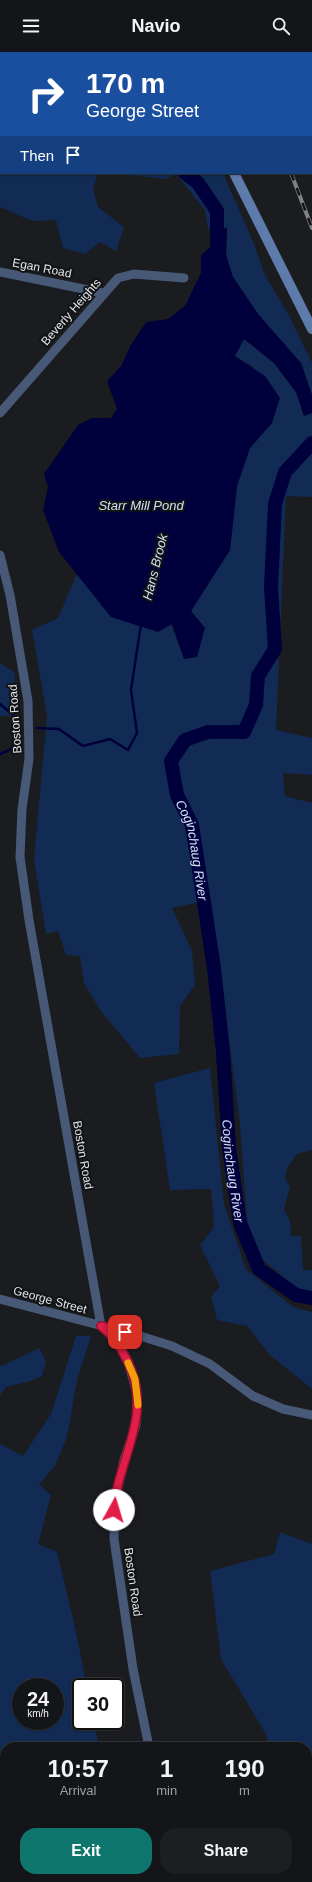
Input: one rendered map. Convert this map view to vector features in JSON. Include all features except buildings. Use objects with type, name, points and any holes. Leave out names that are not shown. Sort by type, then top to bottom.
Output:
[{"type":"main road","points":[[234,174],[312,329]]},
{"type":"street","name":"Egan Road","points":[[0,272],[104,292]]},
{"type":"street","name":"Beverly Heights","points":[[0,413],[104,292],[118,278],[126,274],[184,278]]},
{"type":"street","name":"Boston Road","points":[[0,555],[10,595],[28,701],[29,759],[22,809],[20,857],[28,913],[101,1326],[116,1339],[129,1365],[137,1393],[136,1426],[124,1460],[115,1500],[114,1539],[133,1669],[148,1742]]},
{"type":"street","name":"George Street","points":[[0,1299],[172,1346],[210,1364],[253,1396],[283,1409],[312,1415]]},
{"type":"shaded area","points":[[0,174],[98,174],[93,189],[98,207],[124,227],[116,251],[100,242],[85,254],[63,248],[56,220],[32,221],[0,207]]},
{"type":"shaded area","points":[[126,174],[176,174],[166,179]]},
{"type":"shaded area","points":[[176,174],[223,174],[254,244],[265,275],[289,316],[312,363],[312,395],[301,363],[258,314],[233,277],[226,255],[227,228],[208,229],[205,210]]},
{"type":"shaded area","points":[[244,339],[274,363],[296,392],[304,416],[312,413],[312,497],[286,496],[276,730],[312,738],[312,775],[283,773],[285,796],[312,803],[312,1150],[297,1154],[287,1168],[285,1178],[290,1187],[284,1209],[290,1221],[291,1236],[301,1236],[303,1270],[312,1270],[312,1292],[299,1290],[257,1255],[247,1219],[240,1124],[211,900],[172,908],[192,951],[195,985],[180,1006],[179,1054],[140,1058],[100,1010],[84,983],[80,956],[66,955],[58,931],[46,934],[34,859],[47,716],[32,630],[58,618],[77,574],[111,617],[171,624],[184,659],[205,628],[191,611],[230,550],[237,486],[250,448],[272,423],[252,366],[234,356]]},
{"type":"shaded area","points":[[0,663],[15,673],[13,716],[0,716]]},
{"type":"shaded area","points":[[210,1068],[224,1204],[246,1269],[293,1307],[312,1312],[312,1389],[270,1355],[247,1326],[217,1320],[211,1297],[220,1286],[200,1245],[214,1227],[211,1189],[170,1190],[154,1083]]},
{"type":"shaded area","points":[[76,1336],[91,1336],[77,1380],[67,1437],[55,1466],[39,1484],[51,1495],[38,1544],[57,1552],[85,1678],[72,1678],[72,1730],[96,1730],[98,1742],[0,1742],[0,1444],[23,1456],[51,1414]]},
{"type":"shaded area","points":[[39,1348],[46,1361],[42,1376],[31,1381],[6,1387],[0,1395],[0,1365],[2,1366]]},
{"type":"shaded area","points":[[280,1532],[312,1544],[312,1742],[268,1742],[267,1736],[221,1659],[210,1571],[274,1554]]},
{"type":"water","name":"Starr Mill Pond","points":[[227,228],[226,255],[233,277],[258,314],[301,363],[312,395],[312,413],[304,416],[296,392],[274,363],[244,339],[235,356],[265,376],[280,398],[272,423],[250,448],[237,486],[230,550],[191,611],[205,628],[197,657],[184,659],[172,624],[158,632],[111,617],[59,552],[43,510],[48,487],[44,474],[78,425],[92,418],[111,418],[117,409],[107,381],[121,366],[131,345],[146,322],[168,319],[185,306],[201,273],[201,255],[212,246],[213,229]]},
{"type":"waterway","name":"Coginchaug River","points":[[186,174],[198,183],[217,211],[217,247]]},
{"type":"waterway","name":"Coginchaug River","points":[[312,443],[285,472],[275,504],[271,587],[275,649],[258,676],[256,705],[244,732],[208,732],[185,740],[171,761],[177,795],[192,825],[214,968],[223,1052],[229,1148],[240,1223],[259,1269],[296,1295],[312,1298]]},
{"type":"waterway","name":"Hans Brook","points":[[37,728],[59,729],[83,746],[110,739],[128,750],[137,733],[131,690],[141,624]]},
{"type":"waterway","points":[[0,704],[18,719],[18,722]]},
{"type":"waterway","name":"Hans Brook","points":[[0,754],[11,749],[18,740]]},
{"type":"railway","points":[[291,174],[312,228]]},
{"type":"slow traffic","points":[[128,1363],[135,1379],[138,1405]]},
{"type":"route","points":[[114,1510],[118,1483],[124,1460],[136,1426],[138,1406],[135,1379],[129,1365],[116,1339],[101,1326],[125,1332]]}]
